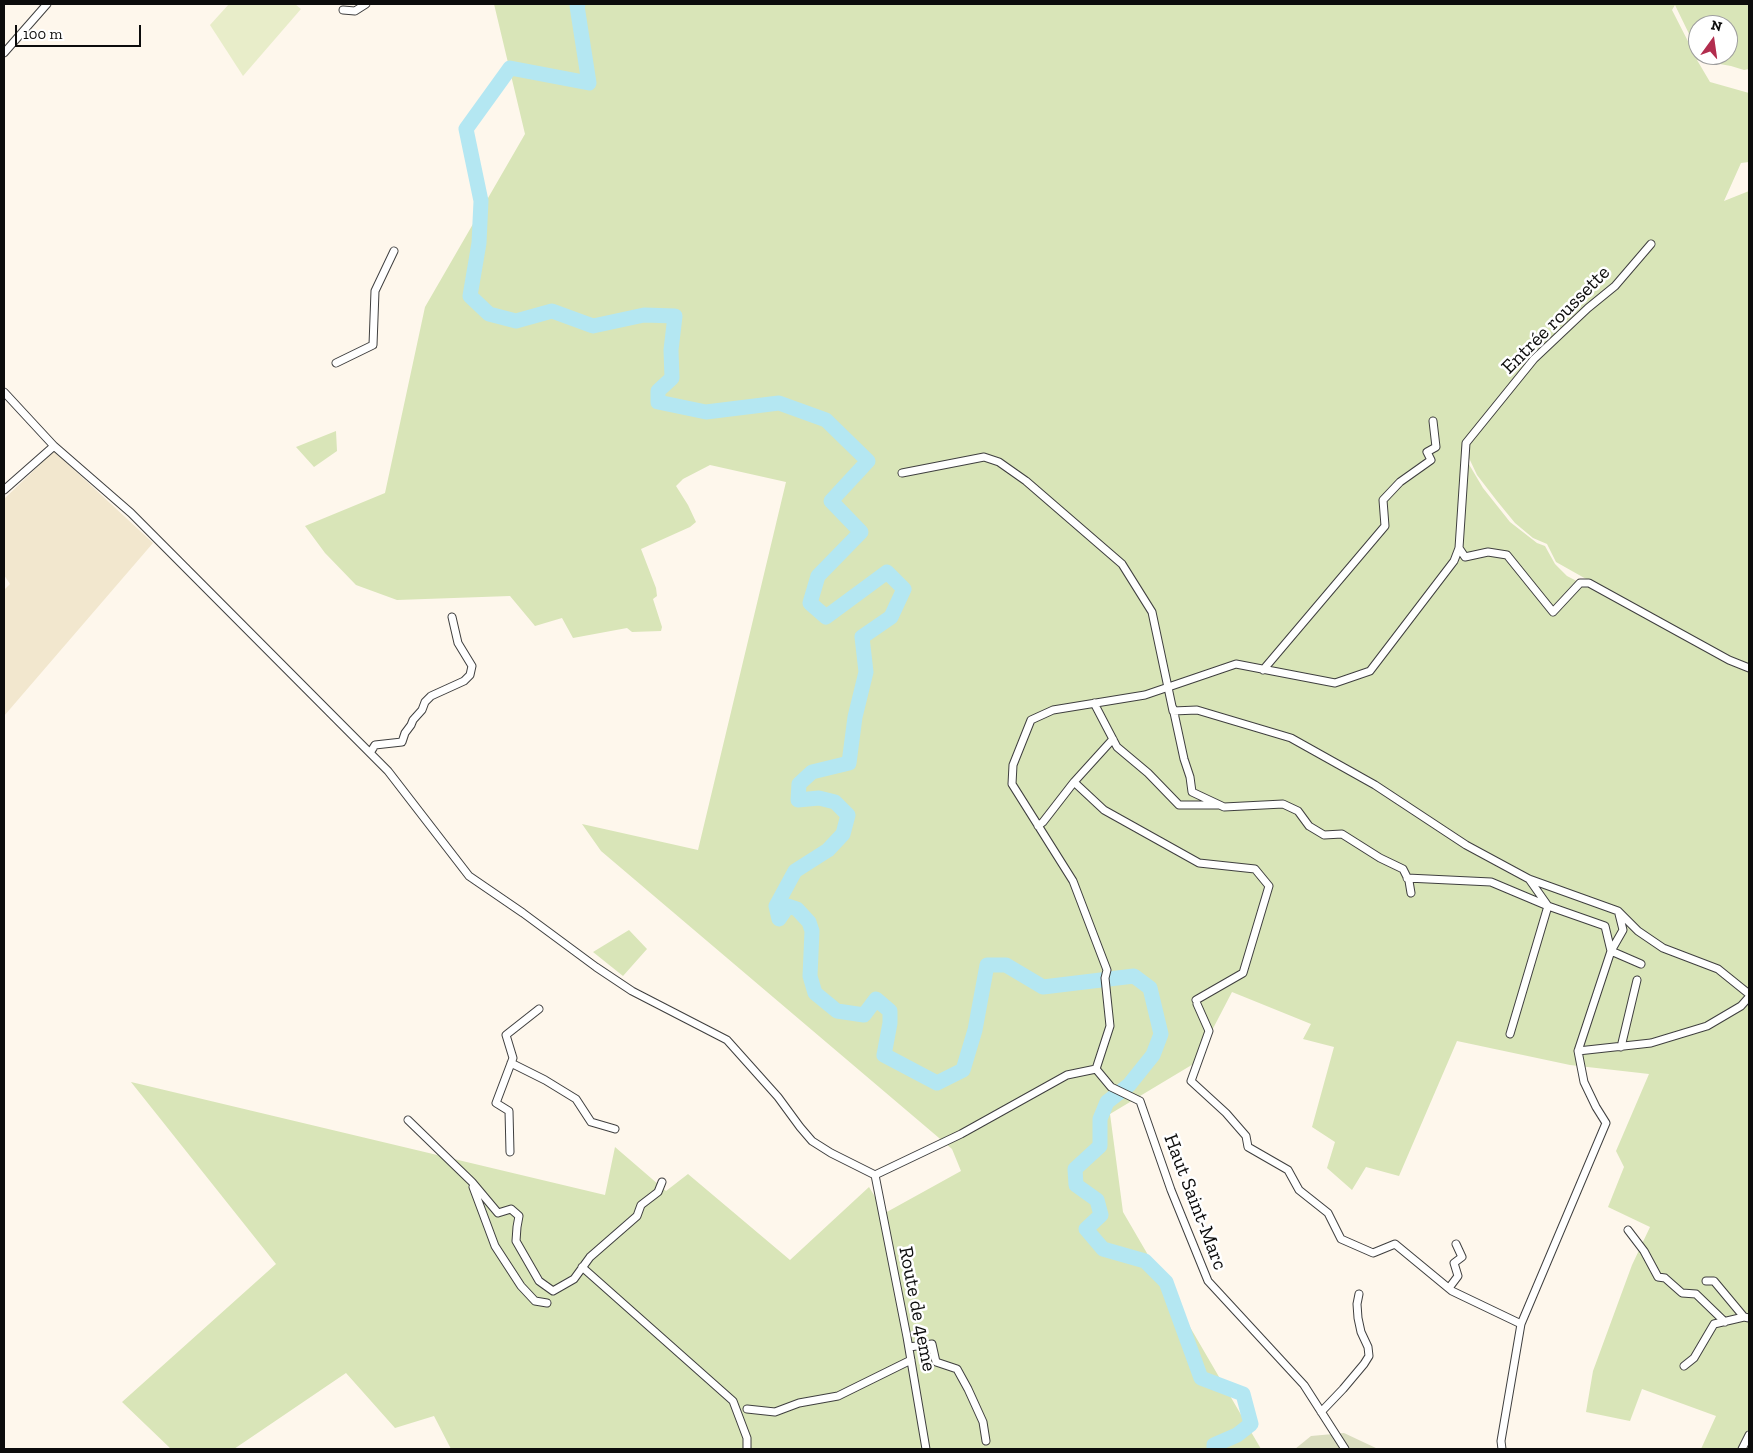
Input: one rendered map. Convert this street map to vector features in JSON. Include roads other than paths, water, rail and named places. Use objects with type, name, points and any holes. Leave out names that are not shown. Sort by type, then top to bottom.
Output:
[{"type":"street","points":[[4,54],[46,4]]},
{"type":"street","points":[[344,10],[355,12],[366,4]]},
{"type":"street","name":"Entrée roussette","points":[[1096,1069],[1110,1026],[1105,978],[1107,970],[1073,881],[1012,784],[1012,765],[1031,720],[1053,710],[1145,695],[1236,664],[1336,684],[1370,671],[1454,561],[1459,548],[1466,442],[1534,359],[1588,308],[1616,286],[1651,244]]},
{"type":"street","points":[[336,363],[372,345],[375,291],[394,251]]},
{"type":"street","points":[[4,392],[54,446],[132,514],[388,771],[469,876],[596,967],[632,990],[727,1040],[778,1097],[812,1141],[831,1153],[874,1175],[961,1134],[1067,1075],[1096,1069]]},
{"type":"street","points":[[1263,670],[1385,526],[1383,500],[1400,482],[1431,460],[1427,452],[1436,446],[1433,421]]},
{"type":"street","points":[[4,490],[54,446]]},
{"type":"street","points":[[902,473],[984,457],[999,462],[1026,481],[1122,564],[1152,612],[1192,792],[1224,806],[1283,804],[1298,811],[1310,826],[1324,835],[1342,834],[1380,858],[1403,869],[1411,893]]},
{"type":"street","points":[[1459,548],[1465,557],[1488,552],[1507,555],[1553,612],[1580,583],[1589,583],[1720,655],[1749,668]]},
{"type":"street","points":[[370,753],[374,745],[402,742],[405,732],[431,696],[464,681],[470,675],[472,666],[458,643],[452,617]]},
{"type":"street","points":[[1094,703],[1117,747],[1148,773],[1179,805],[1220,804]]},
{"type":"street","points":[[1172,707],[1173,711],[1197,710],[1291,738],[1375,785],[1466,845],[1529,879],[1618,911],[1638,931],[1663,948],[1718,969],[1749,995],[1741,1006],[1707,1026],[1651,1043],[1578,1051]]},
{"type":"street","points":[[1038,826],[1113,739]]},
{"type":"street","points":[[1074,782],[1104,810],[1199,863],[1255,869],[1269,886],[1244,973],[1196,1002],[1209,1031],[1191,1081],[1226,1113],[1241,1130],[1246,1136],[1248,1147],[1288,1170],[1299,1190],[1328,1213],[1341,1239],[1373,1253],[1395,1244],[1449,1288],[1521,1324]]},
{"type":"street","points":[[1407,878],[1492,882],[1548,906],[1605,926],[1611,951]]},
{"type":"street","points":[[1529,879],[1548,906]]},
{"type":"street","points":[[1510,1034],[1548,906]]},
{"type":"street","points":[[1502,1449],[1501,1441],[1521,1324],[1606,1123],[1584,1082],[1578,1051],[1611,951],[1623,930],[1618,911]]},
{"type":"street","points":[[1611,951],[1641,964]]},
{"type":"street","points":[[1621,1047],[1637,980]]},
{"type":"street","points":[[510,1152],[509,1111],[496,1103],[514,1058],[506,1035],[539,1009]]},
{"type":"street","points":[[511,1063],[546,1080],[576,1100],[591,1122],[615,1129]]},
{"type":"street","name":"Haut Saint-Marc","points":[[1096,1069],[1111,1087],[1140,1100],[1171,1190],[1208,1281],[1304,1385],[1345,1449]]},
{"type":"street","points":[[408,1120],[472,1182],[498,1213],[511,1209],[519,1216],[516,1241],[539,1281],[553,1290],[574,1279],[590,1257],[637,1216],[641,1205],[658,1192],[662,1182]]},
{"type":"street","name":"Route de 4eme","points":[[874,1175],[909,1347],[926,1449]]},
{"type":"street","points":[[472,1182],[495,1246],[521,1286],[535,1301],[547,1302]]},
{"type":"street","points":[[1628,1230],[1644,1251],[1658,1277],[1665,1278],[1682,1293],[1696,1294],[1725,1322]]},
{"type":"street","points":[[1449,1288],[1458,1276],[1454,1263],[1462,1257],[1456,1244]]},
{"type":"street","points":[[582,1267],[733,1401],[747,1438],[747,1449]]},
{"type":"street","points":[[1706,1281],[1714,1281],[1747,1318]]},
{"type":"street","points":[[1321,1412],[1343,1389],[1369,1356],[1368,1346],[1361,1332],[1358,1318],[1357,1304],[1359,1294]]},
{"type":"street","points":[[1684,1366],[1694,1358],[1714,1324],[1747,1318]]},
{"type":"street","points":[[909,1347],[932,1344],[936,1362],[957,1370],[983,1422],[986,1441]]},
{"type":"street","points":[[747,1409],[775,1412],[799,1403],[838,1396],[911,1360]]},
{"type":"street","points":[[1742,1449],[1749,1435]]},
{"type":"waterway","points":[[578,4],[589,83],[510,68],[466,129],[481,201],[479,243],[470,296],[489,314],[516,321],[552,311],[593,326],[644,315],[675,316],[671,350],[672,378],[658,391],[658,402],[706,412],[779,403],[826,420],[868,461],[831,501],[861,532],[818,576],[810,603],[826,617],[887,572],[904,589],[891,617],[862,637],[866,672],[855,717],[849,763],[812,772],[799,784],[798,800],[819,798],[835,802],[848,815],[843,834],[828,850],[795,871],[776,906],[779,919],[788,906],[797,909],[809,922],[812,931],[810,976],[815,993],[837,1011],[864,1015],[876,999],[890,1011],[890,1023],[884,1055],[937,1083],[963,1070],[975,1030],[987,965],[1006,965],[1043,987],[1134,976],[1150,988],[1161,1034],[1153,1055],[1129,1085],[1107,1102],[1100,1119],[1100,1146],[1075,1169],[1076,1185],[1097,1200],[1101,1215],[1086,1229],[1103,1249],[1145,1261],[1166,1282],[1201,1378],[1243,1394],[1251,1424],[1237,1435],[1214,1445],[1214,1449]]}]
